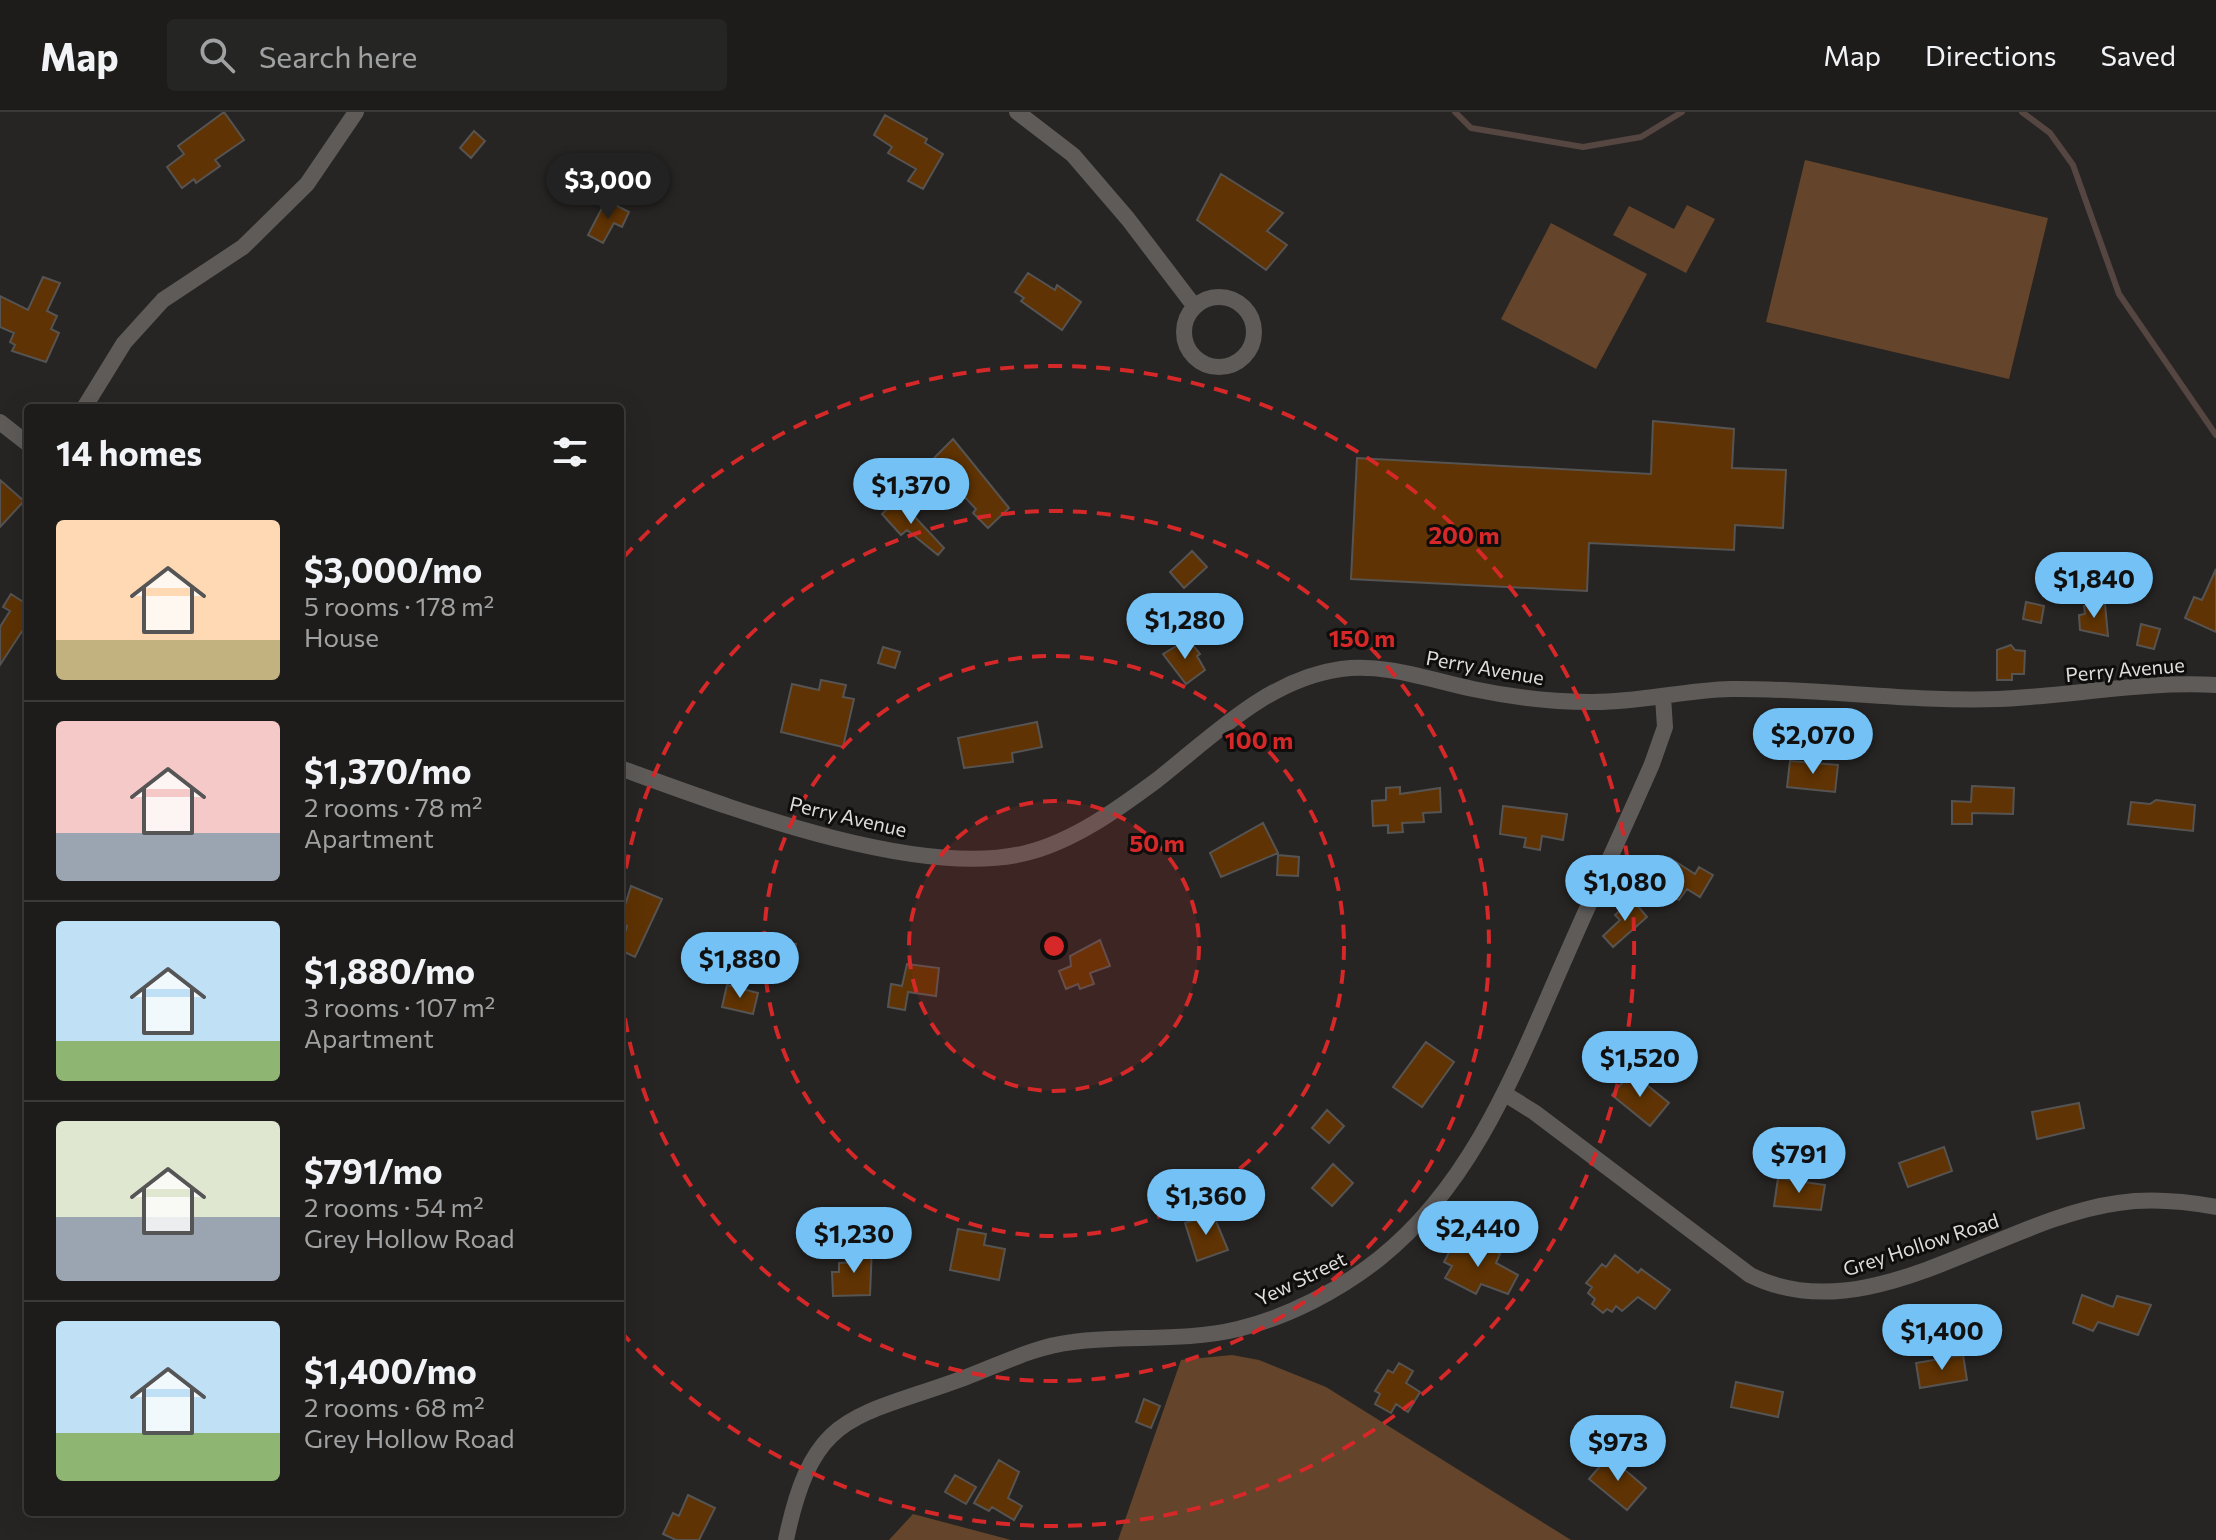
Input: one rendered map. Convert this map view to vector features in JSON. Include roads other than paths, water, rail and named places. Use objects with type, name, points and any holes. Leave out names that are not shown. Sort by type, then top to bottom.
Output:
[{"type":"street","points":[[86,404],[124,343],[163,300],[243,247],[307,184],[356,112]]},
{"type":"street","points":[[1017,112],[1073,155],[1128,219],[1195,307]]},
{"type":"street","points":[[1218,297],[1242,306],[1253,329],[1247,353],[1225,367],[1200,362],[1190,353],[1184,329],[1195,307],[1218,297]]},
{"type":"street","points":[[0,422],[24,441]]},
{"type":"street","name":"Perry Avenue","points":[[624,769],[727,805],[842,838],[918,854],[997,858],[1040,849],[1093,823],[1144,789],[1263,698],[1312,675],[1354,668],[1382,669],[1494,693],[1555,701],[1626,702],[1734,689],[1901,699],[2000,699],[2143,686],[2216,685]]},
{"type":"street","name":"Yew Street","points":[[786,1540],[795,1496],[810,1460],[830,1436],[863,1413],[1048,1346],[1084,1340],[1216,1333],[1248,1327],[1294,1309],[1349,1280],[1382,1257],[1427,1213],[1475,1147],[1505,1094],[1652,764],[1665,727],[1663,697]]},
{"type":"street","name":"Grey Hollow Road","points":[[1505,1094],[1534,1112],[1750,1275],[1798,1292],[1863,1290],[2054,1220],[2116,1203],[2172,1201],[2216,1207]]},
{"type":"waterway","points":[[1455,112],[1471,128],[1583,147],[1641,137],[1682,112]]},
{"type":"waterway","points":[[2022,112],[2050,133],[2073,165],[2119,294],[2216,435]]}]
